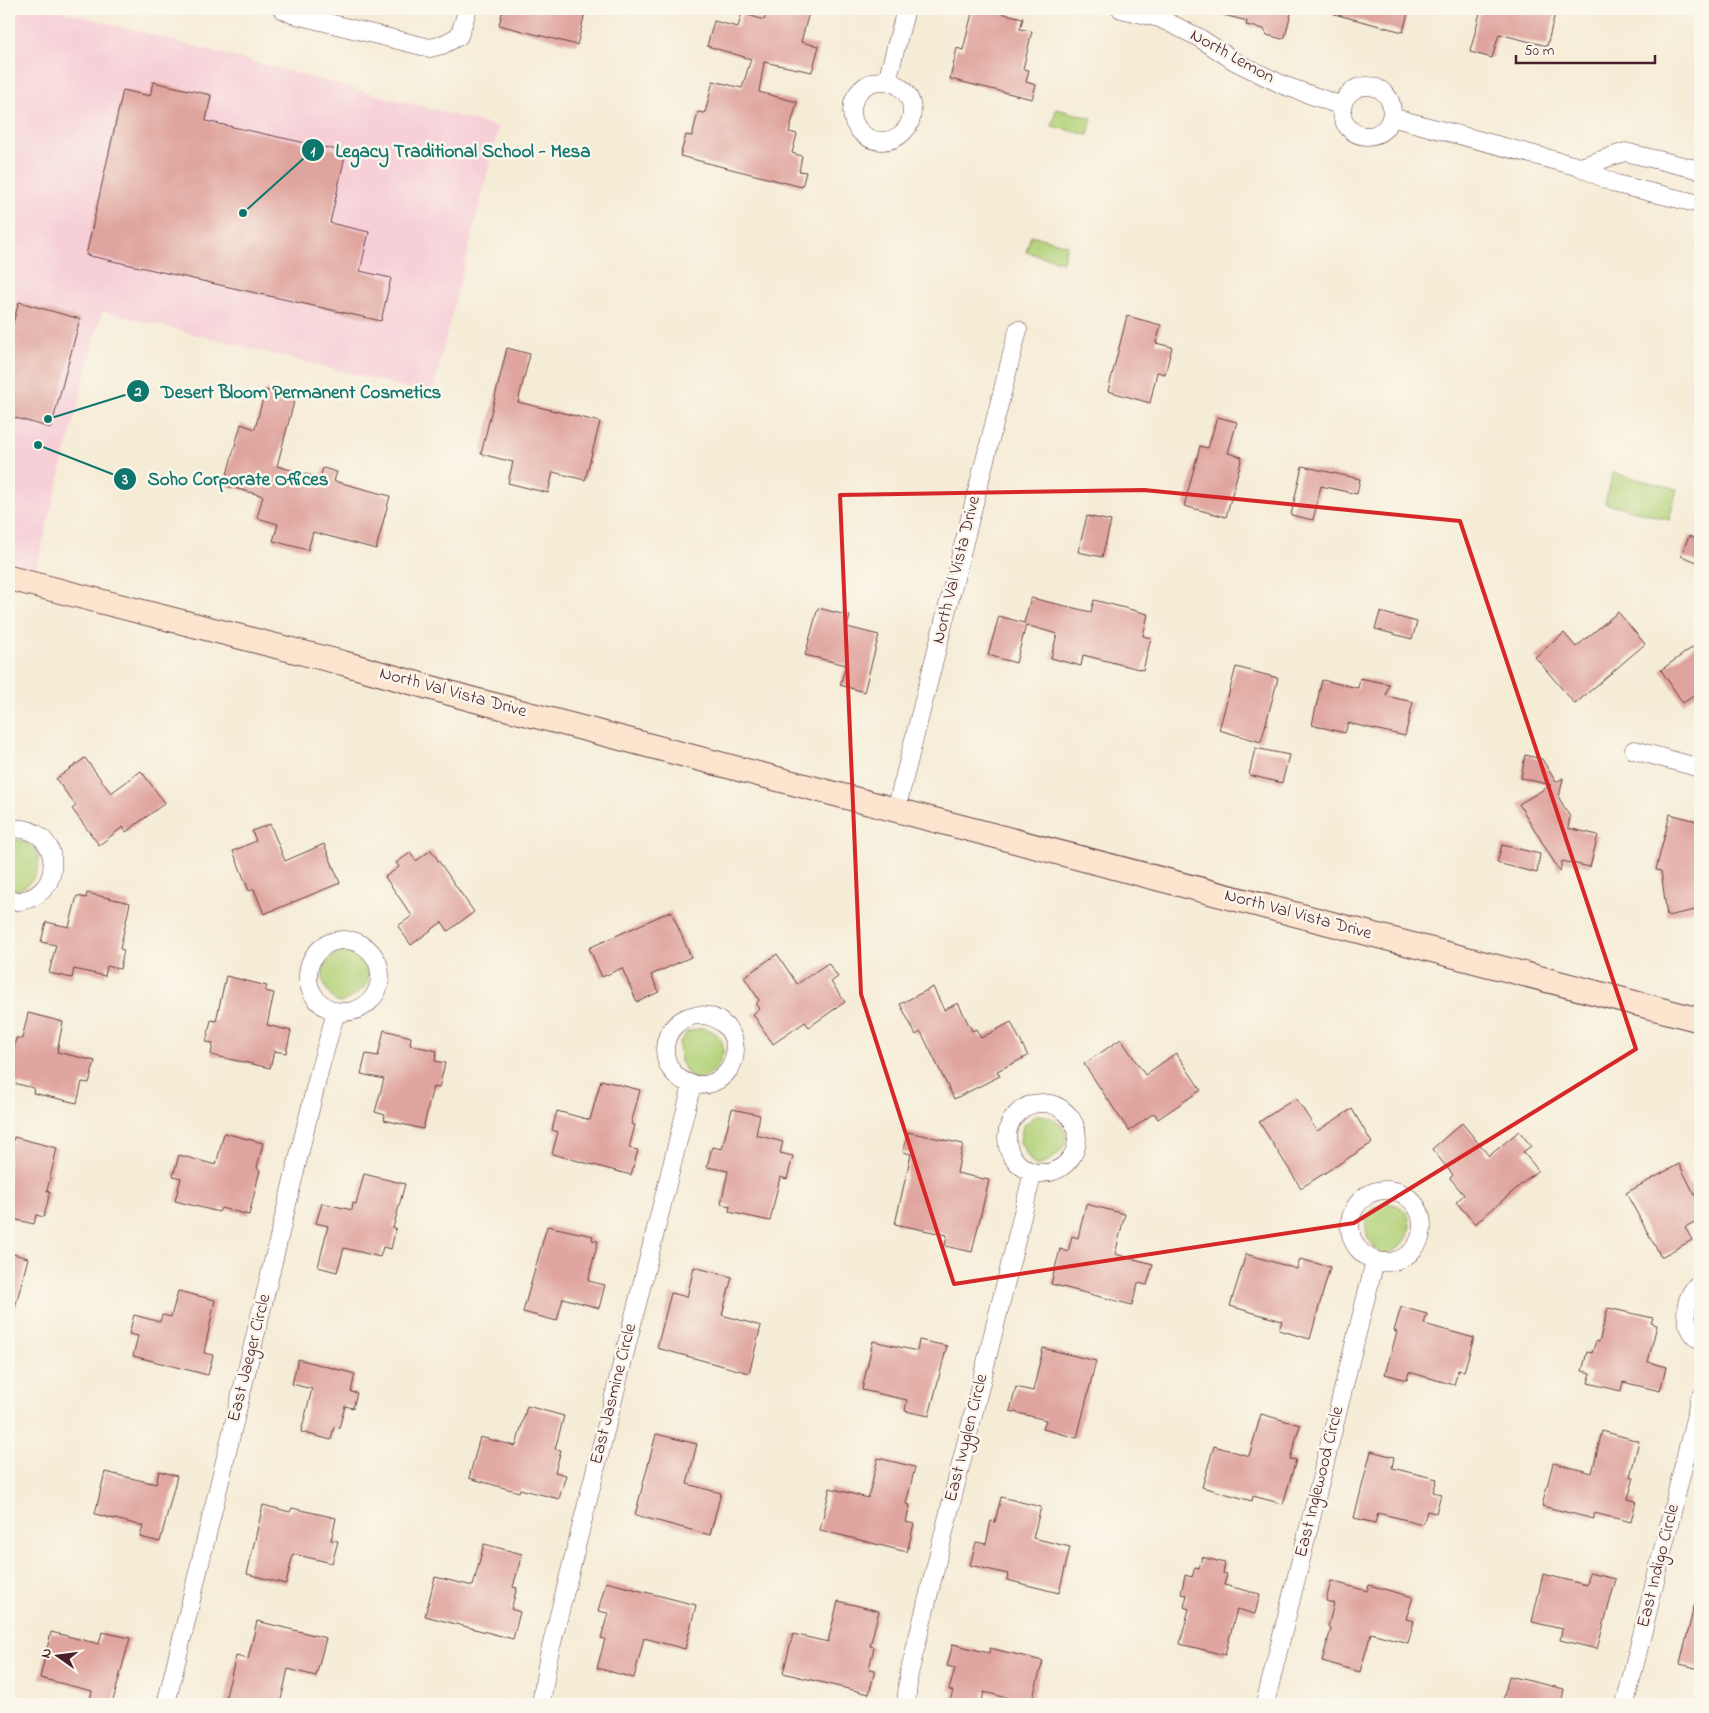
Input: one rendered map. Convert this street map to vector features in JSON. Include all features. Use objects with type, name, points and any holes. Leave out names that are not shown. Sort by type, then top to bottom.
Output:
[{"type":"main road","name":"North Val Vista Drive","points":[[9,578],[343,663],[1700,1020]]},
{"type":"street","points":[[282,9],[292,14],[430,48],[452,41],[459,36],[468,9]]},
{"type":"street","points":[[887,81],[906,9]]},
{"type":"street","name":"North Lemon","points":[[1121,9],[1159,18],[1198,37],[1236,62],[1282,85],[1342,106]]},
{"type":"street","points":[[1374,87],[1384,92],[1389,100],[1392,117],[1382,132],[1373,136],[1363,136],[1354,133],[1347,126],[1343,117],[1342,106],[1353,90],[1374,87]]},
{"type":"street","points":[[1392,117],[1580,167],[1616,184],[1700,204]]},
{"type":"street","points":[[1580,167],[1625,152],[1700,170]]},
{"type":"street","name":"North Val Vista Drive","points":[[896,810],[1018,330]]},
{"type":"street","points":[[1634,750],[1700,768]]},
{"type":"street","points":[[9,829],[29,830],[40,836],[50,851],[53,869],[49,881],[42,891],[32,898],[20,902],[9,901]]},
{"type":"street","points":[[339,940],[352,940],[372,952],[379,968],[379,984],[375,995],[368,1004],[358,1010],[336,1012],[324,1007],[315,998],[309,987],[308,974],[310,962],[317,952],[327,944],[339,940]]},
{"type":"street","name":"East Jaeger Circle","points":[[166,1704],[318,1078],[336,1012]]},
{"type":"street","points":[[704,1015],[715,1018],[725,1025],[732,1034],[735,1056],[731,1067],[724,1076],[714,1083],[703,1086],[692,1085],[672,1072],[666,1056],[667,1039],[672,1028],[681,1020],[692,1016],[704,1015]]},
{"type":"street","name":"East Jasmine Circle","points":[[541,1704],[548,1659],[692,1085]]},
{"type":"street","points":[[1037,1103],[1049,1103],[1060,1107],[1072,1119],[1077,1135],[1076,1147],[1064,1166],[1054,1171],[1033,1172],[1020,1166],[1012,1158],[1008,1147],[1007,1135],[1010,1124],[1016,1114],[1026,1106],[1037,1103]]},
{"type":"street","name":"East Ivyglen Circle","points":[[906,1704],[909,1674],[1033,1172]]},
{"type":"street","points":[[1391,1190],[1403,1193],[1412,1200],[1419,1210],[1422,1222],[1419,1240],[1409,1254],[1399,1260],[1386,1263],[1375,1261],[1364,1255],[1353,1241],[1350,1223],[1352,1212],[1359,1202],[1374,1192],[1391,1190]]},
{"type":"street","name":"East Inglewood Circle","points":[[1265,1704],[1375,1261]]},
{"type":"street","points":[[1700,1282],[1692,1291],[1685,1313],[1688,1325],[1700,1341]]},
{"type":"street","name":"East Indigo Circle","points":[[1624,1704],[1700,1398]]},
{"type":"highlighted area","points":[[1144,490],[1460,521],[1636,1049],[1354,1223],[954,1284],[861,994],[840,495]]},
{"type":"shaded area","points":[[9,9],[55,9],[499,127],[432,394],[102,311],[32,584],[9,578]]},
{"type":"green space","points":[[1056,109],[1092,118],[1088,135],[1052,126]]},
{"type":"green space","points":[[1031,235],[1067,245],[1063,262],[1026,252]]},
{"type":"green space","points":[[1613,473],[1677,489],[1669,520],[1605,503]]},
{"type":"green space","points":[[18,840],[29,844],[36,851],[39,860],[38,868],[28,884],[19,889],[9,891],[9,841]]},
{"type":"green space","points":[[339,953],[347,953],[360,960],[368,971],[369,978],[359,993],[340,1003],[331,997],[323,981],[325,965],[328,960]]},
{"type":"green space","points":[[702,1028],[714,1033],[721,1040],[723,1048],[722,1058],[710,1073],[702,1078],[692,1079],[680,1062],[679,1043],[687,1032]]},
{"type":"green space","points":[[1036,1115],[1050,1117],[1056,1121],[1061,1125],[1066,1137],[1061,1151],[1038,1166],[1032,1163],[1020,1142],[1023,1126]]},
{"type":"green space","points":[[1389,1203],[1401,1208],[1408,1215],[1410,1223],[1404,1241],[1397,1248],[1388,1253],[1379,1254],[1367,1237],[1365,1218],[1374,1207]]},
{"type":"building","points":[[503,9],[586,9],[577,45],[499,25]]},
{"type":"building","points":[[767,9],[810,9],[801,42],[819,46],[812,72],[764,62],[759,92],[797,102],[789,132],[797,134],[792,153],[802,156],[799,171],[806,172],[802,187],[680,156],[686,135],[692,136],[698,112],[705,113],[713,81],[742,88],[751,59],[707,46],[714,21],[738,27],[742,13],[764,20]]},
{"type":"building","points":[[973,9],[983,9],[1023,18],[1020,29],[1032,31],[1023,69],[1029,70],[1026,82],[1036,85],[1032,99],[950,79],[957,48],[963,50]]},
{"type":"building","points":[[1221,9],[1292,9],[1285,37],[1282,39],[1267,35],[1264,29],[1246,25],[1247,21],[1220,14]]},
{"type":"building","points":[[1334,9],[1409,9],[1403,32],[1334,14]]},
{"type":"building","points":[[1481,9],[1556,9],[1547,46],[1499,34],[1492,58],[1470,52]]},
{"type":"building","points":[[153,82],[211,95],[206,121],[346,152],[330,223],[369,232],[360,271],[391,278],[381,321],[86,255],[123,90],[150,96]]},
{"type":"building","points":[[19,302],[80,319],[51,428],[9,416],[9,325],[12,326]]},
{"type":"building","points":[[1127,316],[1161,325],[1156,343],[1172,347],[1165,374],[1157,372],[1150,403],[1108,391]]},
{"type":"building","points":[[507,348],[530,354],[518,402],[600,422],[585,480],[553,472],[548,493],[508,483],[513,462],[481,454]]},
{"type":"building","points":[[265,390],[295,398],[277,466],[320,478],[323,468],[337,472],[334,481],[390,496],[376,549],[313,532],[308,550],[273,541],[278,524],[257,518],[263,496],[224,485],[241,424],[255,429]]},
{"type":"building","points":[[1217,417],[1237,422],[1228,453],[1242,457],[1226,517],[1184,506],[1200,446],[1208,448]]},
{"type":"building","points":[[1302,466],[1360,479],[1357,494],[1321,486],[1313,520],[1291,515]]},
{"type":"building","points":[[1087,516],[1111,521],[1102,557],[1078,552]]},
{"type":"building","points":[[1689,536],[1700,540],[1700,563],[1681,556]]},
{"type":"building","points":[[1031,598],[1091,612],[1094,600],[1148,614],[1143,636],[1151,638],[1143,670],[1083,655],[1081,666],[1051,658],[1057,634],[1026,625],[1016,663],[988,655],[999,616],[1024,623]]},
{"type":"building","points":[[818,608],[850,616],[847,627],[879,635],[864,692],[840,685],[846,665],[805,655]]},
{"type":"building","points":[[1380,612],[1417,622],[1412,639],[1375,629]]},
{"type":"building","points":[[1618,612],[1645,644],[1575,704],[1535,657],[1564,633],[1576,647]]},
{"type":"building","points":[[1700,642],[1700,691],[1683,703],[1661,670]]},
{"type":"building","points":[[1236,667],[1278,678],[1261,742],[1219,730]]},
{"type":"building","points":[[1360,678],[1389,684],[1386,696],[1413,702],[1405,736],[1348,723],[1345,733],[1312,725],[1322,680],[1358,688]]},
{"type":"building","points":[[1255,748],[1289,755],[1282,783],[1249,775]]},
{"type":"building","points":[[1525,755],[1542,759],[1556,782],[1563,778],[1559,798],[1570,817],[1568,828],[1598,835],[1590,867],[1562,861],[1560,872],[1519,804],[1551,785],[1521,778]]},
{"type":"building","points":[[85,758],[111,793],[141,771],[165,803],[126,832],[123,827],[99,845],[72,809],[76,806],[56,779]]},
{"type":"building","points":[[1670,814],[1700,822],[1700,909],[1667,916],[1661,871],[1656,870]]},
{"type":"building","points":[[270,824],[285,861],[324,844],[340,883],[264,914],[254,889],[249,891],[233,851],[256,841],[252,831]]},
{"type":"building","points":[[1502,845],[1540,854],[1537,873],[1497,863]]},
{"type":"building","points":[[431,850],[474,912],[448,931],[442,922],[411,945],[398,926],[412,916],[385,877],[399,867],[396,863],[410,853],[416,861]]},
{"type":"building","points":[[87,893],[130,903],[120,949],[124,950],[120,969],[107,966],[105,976],[74,969],[72,978],[49,973],[56,945],[41,942],[46,922],[69,927],[77,896],[86,898]]},
{"type":"building","points":[[671,911],[691,957],[651,975],[659,992],[637,1002],[622,968],[602,977],[589,948]]},
{"type":"building","points":[[777,954],[797,984],[828,963],[838,977],[831,982],[845,1002],[809,1027],[805,1022],[773,1044],[753,1014],[759,1009],[756,1004],[759,1000],[744,977]]},
{"type":"building","points":[[226,976],[267,986],[265,991],[274,993],[267,1025],[291,1031],[286,1053],[274,1051],[270,1068],[211,1055],[213,1043],[206,1042],[211,1020],[216,1021]]},
{"type":"building","points":[[933,987],[944,1010],[958,1003],[972,1031],[976,1029],[981,1038],[1011,1022],[1028,1056],[997,1071],[1000,1076],[954,1099],[921,1032],[916,1035],[900,1004]]},
{"type":"building","points":[[28,1013],[63,1022],[57,1052],[95,1061],[89,1083],[82,1082],[77,1103],[33,1093],[34,1088],[9,1082],[9,1059],[11,1060],[16,1038],[22,1039]]},
{"type":"building","points":[[384,1030],[411,1037],[410,1045],[437,1051],[435,1061],[445,1063],[439,1088],[433,1087],[423,1129],[384,1120],[385,1115],[375,1112],[384,1079],[361,1074],[366,1054],[378,1056]]},
{"type":"building","points":[[1121,1039],[1145,1075],[1176,1053],[1201,1090],[1158,1119],[1154,1113],[1129,1131],[1084,1064]]},
{"type":"building","points":[[601,1080],[640,1090],[631,1124],[635,1125],[629,1148],[638,1150],[631,1175],[552,1154],[558,1132],[552,1130],[557,1111],[590,1120]]},
{"type":"building","points":[[1296,1098],[1317,1131],[1352,1109],[1372,1143],[1301,1188],[1259,1122]]},
{"type":"building","points":[[732,1109],[760,1115],[756,1135],[783,1142],[780,1153],[793,1156],[787,1179],[780,1177],[770,1221],[729,1212],[730,1206],[721,1204],[728,1171],[707,1167],[712,1147],[722,1149]]},
{"type":"building","points":[[1462,1123],[1489,1156],[1519,1131],[1531,1146],[1523,1152],[1538,1170],[1475,1224],[1456,1202],[1464,1195],[1450,1178],[1453,1175],[1432,1149]]},
{"type":"building","points":[[908,1132],[963,1144],[957,1173],[989,1180],[972,1252],[945,1246],[947,1235],[895,1224],[911,1154],[903,1152]]},
{"type":"building","points":[[224,1133],[263,1143],[257,1168],[260,1170],[249,1215],[221,1208],[219,1212],[175,1201],[181,1178],[173,1176],[179,1155],[216,1165]]},
{"type":"building","points":[[14,1137],[57,1148],[47,1191],[50,1192],[44,1217],[36,1215],[34,1224],[9,1218],[9,1143],[13,1144]]},
{"type":"building","points":[[1679,1164],[1700,1205],[1700,1219],[1685,1227],[1692,1240],[1661,1257],[1626,1193]]},
{"type":"building","points":[[364,1174],[405,1184],[393,1228],[396,1228],[391,1249],[383,1247],[380,1257],[344,1248],[337,1272],[318,1267],[328,1226],[316,1223],[322,1203],[352,1210],[353,1203],[356,1204]]},
{"type":"building","points":[[1086,1204],[1125,1214],[1115,1254],[1153,1264],[1147,1285],[1138,1283],[1132,1305],[1051,1284],[1060,1249],[1068,1252],[1072,1236],[1078,1238]]},
{"type":"building","points":[[547,1226],[593,1236],[592,1240],[598,1241],[588,1281],[605,1285],[599,1308],[563,1298],[557,1321],[523,1312]]},
{"type":"building","points":[[9,1253],[28,1258],[14,1312],[9,1311]]},
{"type":"building","points":[[1246,1254],[1297,1269],[1300,1259],[1330,1267],[1310,1339],[1279,1330],[1282,1321],[1230,1306]]},
{"type":"building","points":[[694,1267],[732,1277],[722,1315],[761,1326],[749,1373],[657,1348],[671,1293],[687,1297]]},
{"type":"building","points":[[178,1291],[215,1300],[204,1353],[213,1355],[208,1375],[133,1356],[138,1336],[129,1334],[134,1315],[160,1322],[162,1315],[171,1317]]},
{"type":"building","points":[[1401,1307],[1427,1314],[1424,1324],[1474,1338],[1464,1371],[1458,1370],[1454,1385],[1409,1372],[1407,1380],[1385,1374],[1397,1332],[1394,1331]]},
{"type":"building","points":[[1608,1308],[1653,1318],[1651,1323],[1657,1325],[1648,1362],[1666,1367],[1660,1391],[1623,1382],[1621,1391],[1588,1383],[1591,1373],[1582,1371],[1587,1352],[1592,1353],[1596,1341],[1599,1342]]},
{"type":"building","points":[[919,1340],[947,1346],[929,1416],[905,1411],[907,1400],[862,1390],[873,1341],[917,1351]]},
{"type":"building","points":[[1043,1348],[1096,1361],[1077,1438],[1043,1429],[1046,1420],[1010,1411],[1016,1387],[1033,1391]]},
{"type":"building","points":[[298,1359],[355,1374],[351,1392],[357,1393],[353,1408],[345,1406],[339,1428],[334,1427],[331,1440],[301,1432],[312,1389],[292,1384]]},
{"type":"building","points":[[527,1406],[564,1416],[555,1449],[561,1450],[555,1472],[566,1475],[559,1499],[520,1489],[519,1492],[469,1478],[480,1437],[516,1446]]},
{"type":"building","points":[[1261,1414],[1300,1425],[1290,1459],[1296,1460],[1283,1504],[1253,1496],[1252,1501],[1202,1487],[1214,1446],[1249,1456]]},
{"type":"building","points":[[1602,1431],[1639,1441],[1630,1477],[1634,1477],[1628,1499],[1636,1501],[1631,1522],[1594,1513],[1594,1519],[1542,1506],[1553,1463],[1592,1473]]},
{"type":"building","points":[[656,1434],[697,1444],[687,1484],[721,1493],[710,1535],[635,1515]]},
{"type":"building","points":[[1371,1451],[1394,1457],[1392,1468],[1437,1479],[1433,1492],[1441,1494],[1436,1513],[1427,1511],[1423,1524],[1378,1513],[1375,1523],[1354,1518]]},
{"type":"building","points":[[878,1458],[915,1467],[906,1504],[910,1505],[906,1522],[914,1524],[907,1552],[820,1530],[830,1488],[868,1498]]},
{"type":"building","points":[[159,1471],[177,1476],[160,1542],[140,1537],[143,1526],[95,1514],[105,1472],[156,1484]]},
{"type":"building","points":[[1001,1497],[1041,1507],[1033,1538],[1070,1547],[1059,1593],[1007,1580],[1008,1574],[970,1565],[976,1542],[986,1544],[991,1521],[995,1522]]},
{"type":"building","points":[[263,1505],[290,1512],[292,1508],[336,1518],[331,1540],[338,1541],[332,1563],[293,1554],[286,1584],[247,1574]]},
{"type":"building","points":[[484,1544],[522,1554],[513,1587],[517,1588],[511,1609],[520,1612],[513,1639],[425,1616],[435,1577],[473,1586]]},
{"type":"building","points":[[1202,1557],[1225,1563],[1223,1573],[1227,1574],[1224,1585],[1260,1594],[1255,1614],[1237,1609],[1225,1655],[1180,1644],[1189,1609],[1184,1607],[1187,1595],[1181,1594],[1185,1575],[1192,1577],[1195,1567],[1199,1568]]},
{"type":"building","points":[[1589,1573],[1616,1579],[1597,1649],[1560,1640],[1562,1629],[1532,1622],[1543,1574],[1587,1585]]},
{"type":"building","points":[[1331,1581],[1367,1591],[1369,1585],[1413,1597],[1406,1619],[1414,1621],[1408,1643],[1371,1633],[1360,1672],[1322,1661],[1331,1629],[1328,1627],[1334,1603],[1326,1601]]},
{"type":"building","points":[[606,1582],[696,1605],[685,1649],[644,1638],[634,1678],[597,1668],[605,1639],[601,1638],[608,1613],[598,1611]]},
{"type":"building","points":[[838,1601],[879,1611],[870,1646],[874,1647],[869,1669],[875,1670],[869,1694],[783,1673],[793,1634],[828,1642]]},
{"type":"building","points":[[1695,1603],[1700,1603],[1700,1669],[1680,1664]]},
{"type":"building","points":[[257,1621],[326,1638],[316,1676],[288,1669],[280,1704],[224,1704],[236,1656],[248,1659]]},
{"type":"building","points":[[51,1632],[99,1644],[102,1632],[130,1638],[112,1704],[90,1701],[92,1691],[40,1678]]},
{"type":"building","points":[[953,1644],[989,1653],[990,1648],[1043,1661],[1031,1704],[984,1692],[981,1704],[949,1704],[953,1691],[949,1690],[955,1668],[947,1666]]},
{"type":"building","points":[[1509,1676],[1564,1689],[1561,1704],[1502,1704]]},
{"type":"place","name":"Legacy Traditional School - Mesa","points":[[243,213]]},
{"type":"place","name":"Desert Bloom Permanent Cosmetics","points":[[48,419]]},
{"type":"place","name":"Soho Corporate Offices","points":[[38,445]]}]
